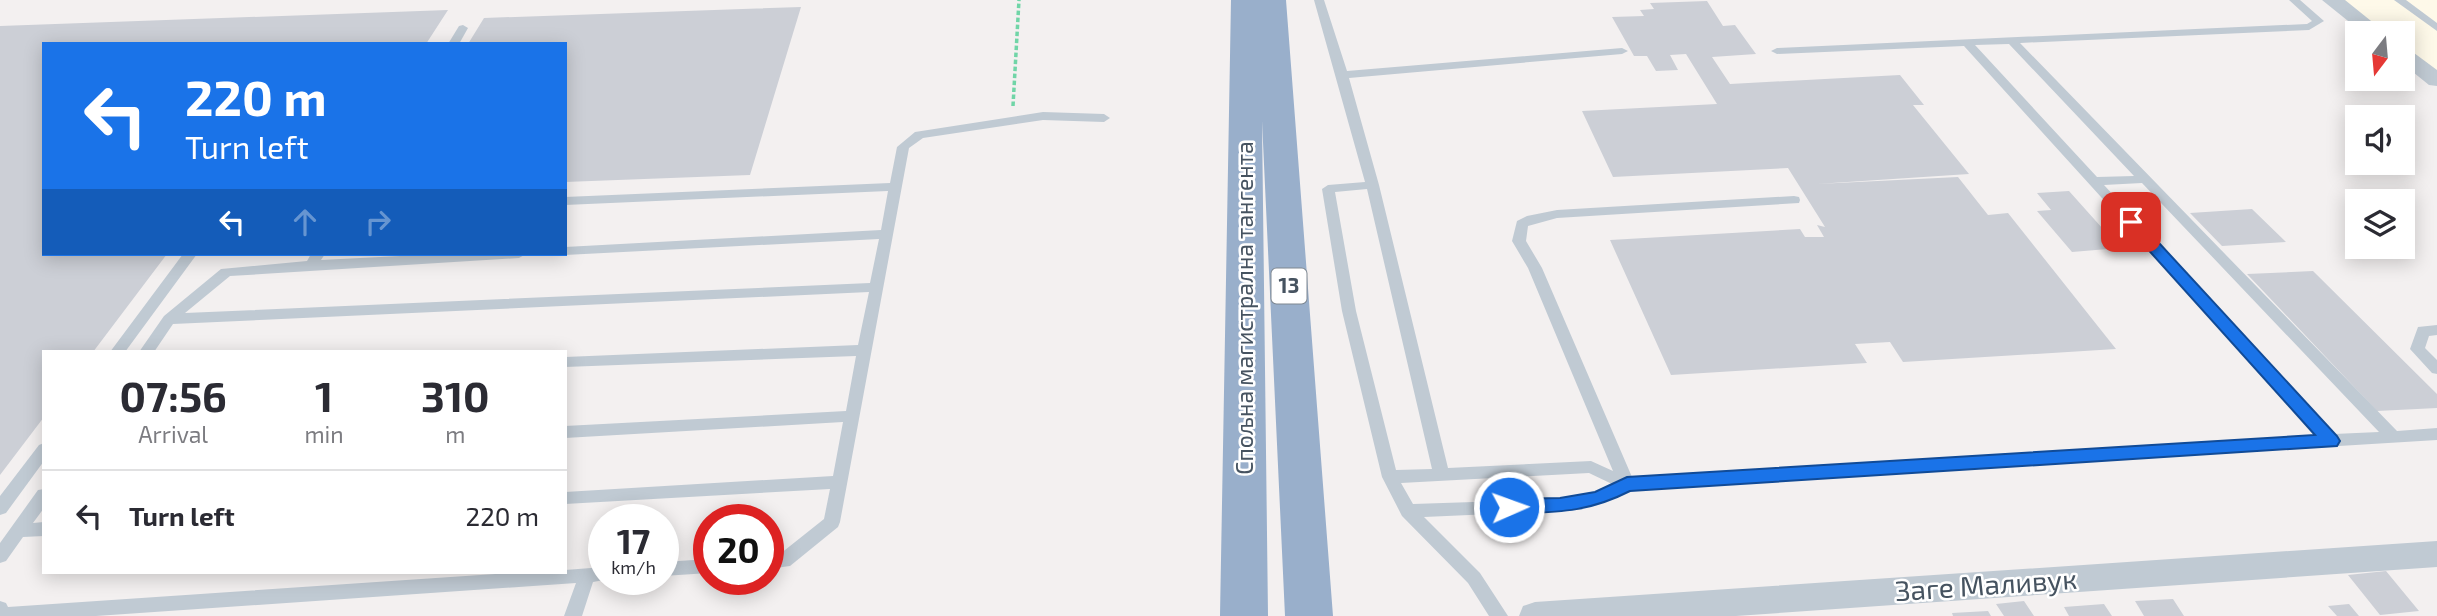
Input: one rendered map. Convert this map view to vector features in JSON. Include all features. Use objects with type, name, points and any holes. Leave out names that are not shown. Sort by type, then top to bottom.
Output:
[{"type":"highway","name":"Спољна магистрална тангента","points":[[1244,616],[1267,4]]},
{"type":"highway","name":"Спољна магистрална тангента","points":[[1267,4],[1309,616]]},
{"type":"street","points":[[2332,0],[2360,21]]},
{"type":"street","points":[[2415,63],[2437,80]]},
{"type":"street","name":"Заге Маливук","points":[[1535,616],[2437,554]]},
{"type":"lane","points":[[1319,0],[1373,185],[1442,476]]},
{"type":"lane","points":[[1777,51],[2309,27],[2319,21],[2294,0]]},
{"type":"lane","points":[[2399,0],[2437,28]]},
{"type":"lane","points":[[454,42],[463,28]]},
{"type":"lane","points":[[2012,41],[2394,437]]},
{"type":"lane","points":[[1967,43],[2331,441]]},
{"type":"lane","points":[[1343,75],[1622,51]]},
{"type":"lane","points":[[784,561],[832,522],[903,147],[919,135],[1043,116],[1104,118]]},
{"type":"lane","points":[[2094,181],[2146,179]]},
{"type":"lane","points":[[1373,185],[1328,189],[1349,311],[1367,393],[1391,477],[1408,511],[1474,578],[1499,616]]},
{"type":"lane","points":[[567,201],[896,187]]},
{"type":"lane","points":[[1627,484],[1535,268],[1519,241],[1521,224],[1557,214],[1794,200]]},
{"type":"lane","points":[[567,251],[887,234]]},
{"type":"lane","points":[[118,350],[189,256]]},
{"type":"lane","points":[[147,350],[169,319],[226,272],[314,259],[437,256]]},
{"type":"lane","points":[[169,319],[877,287]]},
{"type":"lane","points":[[2437,330],[2423,331],[2417,349],[2437,369]]},
{"type":"lane","points":[[567,362],[865,350]]},
{"type":"lane","points":[[567,432],[852,416]]},
{"type":"lane","points":[[1408,511],[1560,505],[1598,499],[1627,484],[2437,435]]},
{"type":"lane","points":[[0,508],[42,452]]},
{"type":"lane","points":[[1391,477],[1591,467],[1627,484]]},
{"type":"lane","points":[[567,498],[839,482]]},
{"type":"lane","points":[[0,556],[42,498]]},
{"type":"lane","points":[[18,531],[42,529]]},
{"type":"lane","points":[[0,608],[2,615],[588,574]]},
{"type":"lane","points":[[573,616],[588,587]]},
{"type":"path","points":[[1013,121],[1019,0]]},
{"type":"shaded area","points":[[2342,0],[2437,0],[2437,73],[2415,56],[2415,21],[2369,21]]},
{"type":"building","points":[[1707,1],[1723,26],[1735,25],[1756,54],[1712,57],[1730,84],[1900,75],[1924,105],[1913,105],[1969,174],[1817,184],[1958,177],[1988,215],[2008,213],[2116,349],[1903,362],[1890,342],[1855,344],[1867,363],[1671,375],[1610,240],[1800,229],[1805,237],[1824,237],[1817,225],[1825,227],[1788,168],[1613,177],[1582,111],[1717,104],[1686,54],[1670,55],[1678,70],[1656,71],[1647,56],[1634,56],[1612,17],[1644,16],[1640,10],[1654,9],[1650,3]]},
{"type":"building","points":[[801,7],[750,175],[567,182],[567,42],[469,42],[484,18]]},
{"type":"building","points":[[448,10],[427,42],[42,42],[42,256],[165,256],[95,350],[42,350],[42,420],[0,475],[0,26]]},
{"type":"building","points":[[2069,191],[2120,248],[2072,252],[2037,211],[2051,210],[2037,193]]},
{"type":"building","points":[[2252,209],[2286,242],[2222,246],[2190,213]]},
{"type":"building","points":[[2313,271],[2437,394],[2437,408],[2377,411],[2247,274]]},
{"type":"building","points":[[2386,571],[2419,611],[2380,615],[2348,575]]},
{"type":"building","points":[[2173,599],[2184,616],[2144,616],[2135,601]]},
{"type":"building","points":[[2024,601],[2034,616],[2004,616],[1996,604]]},
{"type":"building","points":[[2104,604],[2112,616],[2069,616],[2064,607]]},
{"type":"building","points":[[2349,604],[2359,616],[2337,616],[2328,606]]},
{"type":"building","points":[[1988,611],[1991,616],[1953,616],[1952,613]]},
{"type":"route","points":[[1509,507],[1560,505],[1598,499],[1627,484],[2331,441],[2131,222]]}]
